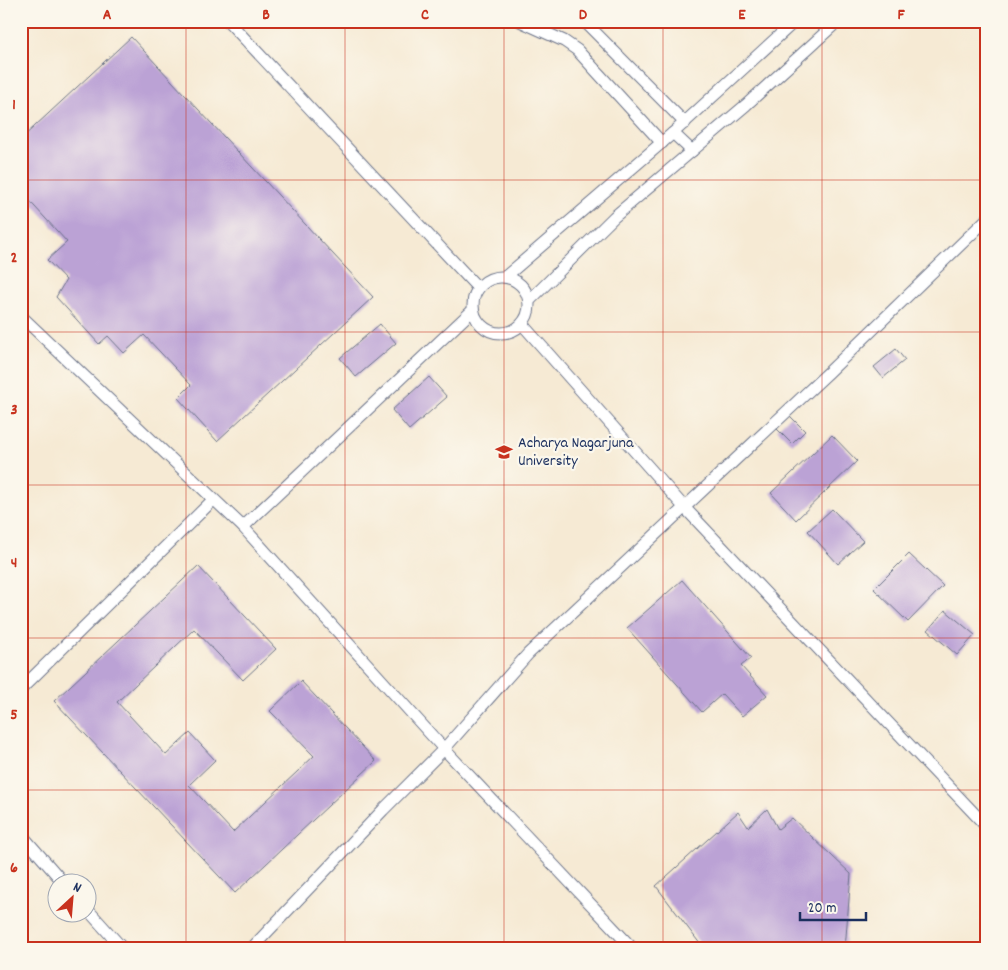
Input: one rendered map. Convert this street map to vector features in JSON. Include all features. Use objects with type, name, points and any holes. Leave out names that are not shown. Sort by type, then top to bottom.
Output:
[{"type":"lane","points":[[228,21],[478,288]]},
{"type":"lane","points":[[520,21],[564,41],[577,50],[662,143]]},
{"type":"lane","points":[[584,21],[684,123]]},
{"type":"lane","points":[[505,277],[662,143],[795,21]]},
{"type":"lane","points":[[529,301],[521,285],[514,280],[505,277],[490,279],[478,288],[474,295],[473,310],[481,325],[498,333],[507,333],[522,324],[526,317],[529,301],[614,217],[692,151],[838,21]]},
{"type":"lane","points":[[673,133],[692,151]]},
{"type":"lane","points":[[251,949],[383,810],[444,749],[528,654],[829,372],[987,219]]},
{"type":"lane","points":[[242,527],[473,310]]},
{"type":"lane","points":[[21,316],[242,527],[444,749],[633,949]]},
{"type":"lane","points":[[522,324],[684,507],[987,826]]},
{"type":"lane","points":[[21,689],[213,500]]},
{"type":"lane","points":[[21,834],[54,872]]},
{"type":"lane","points":[[98,921],[123,949]]},
{"type":"building","points":[[131,37],[373,297],[217,441],[178,398],[191,385],[144,335],[124,353],[108,336],[99,344],[56,297],[66,280],[47,260],[67,242],[24,195],[21,198],[21,139]]},
{"type":"building","points":[[380,324],[396,343],[356,377],[340,358]]},
{"type":"building","points":[[896,349],[905,360],[883,378],[874,367]]},
{"type":"building","points":[[429,377],[447,397],[409,430],[392,410]]},
{"type":"building","points":[[790,416],[805,431],[792,444],[777,429]]},
{"type":"building","points":[[832,435],[857,461],[796,520],[771,493]]},
{"type":"building","points":[[832,509],[863,541],[838,564],[808,531]]},
{"type":"building","points":[[909,554],[943,586],[908,622],[874,589]]},
{"type":"building","points":[[198,566],[276,649],[243,680],[194,629],[117,702],[166,755],[190,733],[215,760],[189,785],[233,832],[314,756],[270,711],[301,681],[376,761],[235,893],[54,701]]},
{"type":"building","points":[[682,580],[751,658],[741,666],[767,695],[742,716],[722,694],[702,712],[627,628]]},
{"type":"building","points":[[945,610],[975,635],[957,655],[928,630]]},
{"type":"building","points":[[767,809],[778,829],[792,818],[851,874],[845,949],[704,949],[656,886],[738,812],[748,827]]},
{"type":"place","name":"Acharya Nagarjuna University","points":[[504,452]]}]
